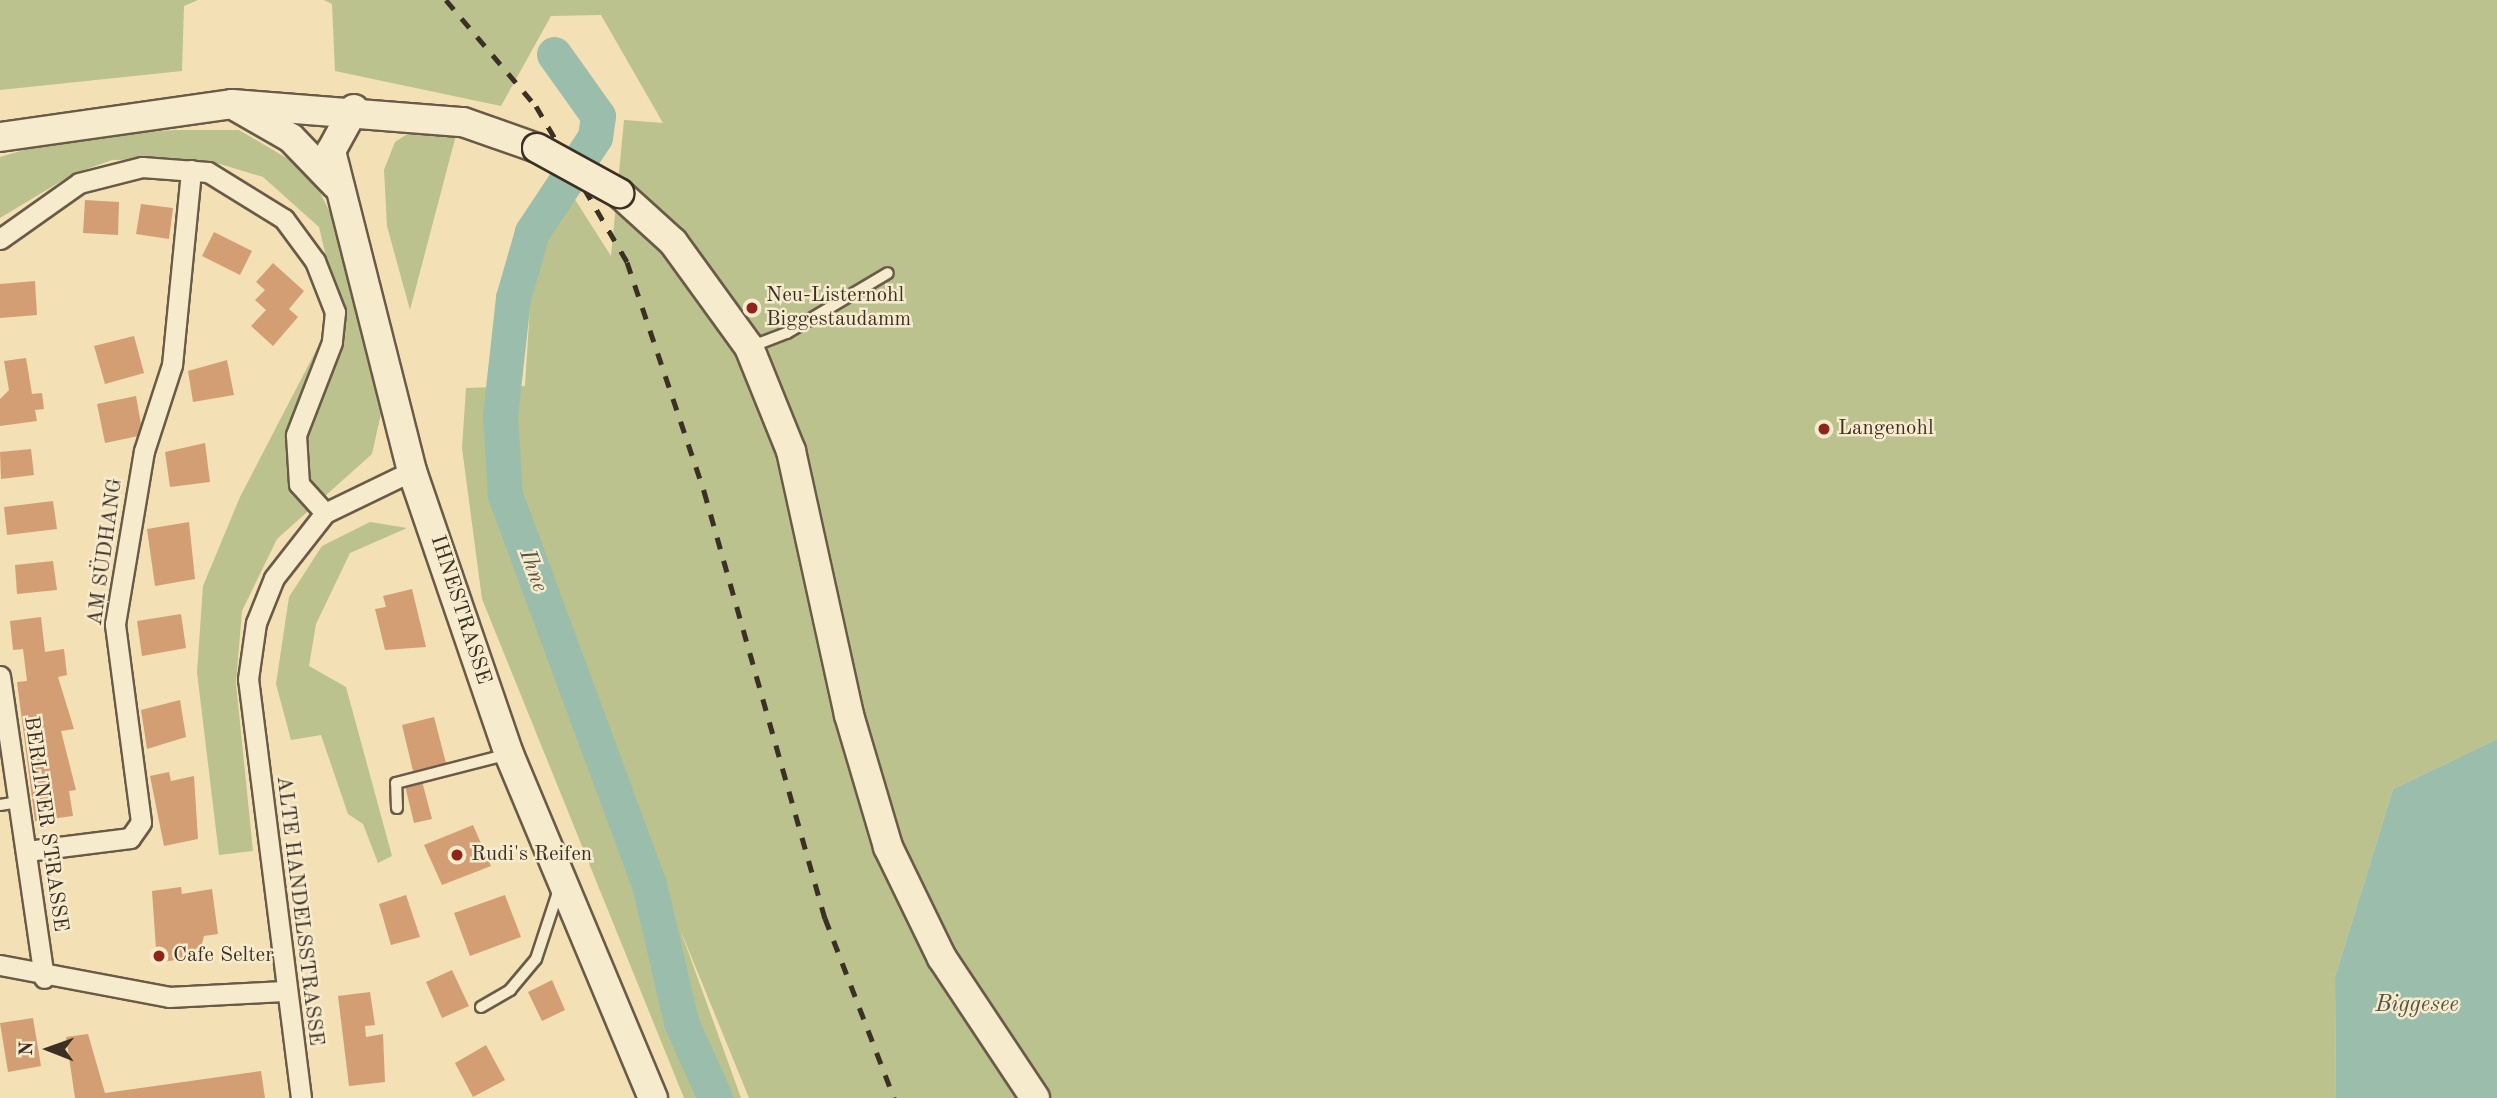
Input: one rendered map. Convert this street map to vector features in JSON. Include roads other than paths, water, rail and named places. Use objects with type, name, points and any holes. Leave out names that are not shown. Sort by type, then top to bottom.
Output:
[{"type":"main road","points":[[232,104],[321,164],[349,205]]},
{"type":"main road","points":[[0,137],[232,104],[354,109],[463,122],[584,171],[673,242],[749,348],[791,451],[849,715],[888,848],[942,958],[1035,1098]]},
{"type":"main road","name":"IHNESTRASSE","points":[[354,109],[331,151],[349,205],[412,471],[509,754],[653,1098]]},
{"type":"street","points":[[0,239],[79,183],[142,167],[191,170],[248,191],[284,219],[315,261],[335,312],[332,342],[296,435],[299,484],[325,513]]},
{"type":"street","name":"AM SÜDHANG","points":[[27,851],[130,838],[141,822],[115,624],[144,451],[172,365],[191,170]]},
{"type":"street","name":"ALTE HANDELSSTRASSE","points":[[301,1098],[284,991],[248,679],[256,623],[274,578],[325,513],[412,471]]},
{"type":"street","name":"BERLINER STRASSE","points":[[0,676],[10,803],[27,851],[44,978]]},
{"type":"street","points":[[0,965],[44,978],[169,997],[284,991]]},
{"type":"lane","points":[[749,348],[788,333],[888,273]]},
{"type":"lane","points":[[397,808],[396,783],[509,754]]},
{"type":"lane","points":[[481,1007],[510,990],[536,959],[562,882]]},
{"type":"water","name":"Biggesee","points":[[2497,739],[2497,1098],[2336,1098],[2335,977],[2393,789]]},
{"type":"waterway","name":"Ihne","points":[[554,54],[598,116],[595,137],[532,232],[513,298],[500,416],[505,495],[649,884],[681,1022],[715,1098]]},
{"type":"railway","points":[[446,0],[536,106],[627,262],[704,491],[825,918],[894,1098]]},
{"type":"place","name":"Neu-Listernohl Biggestaudamm","points":[[752,308]]},
{"type":"place","name":"Langenohl","points":[[1824,429]]},
{"type":"place","name":"Rudi's Reifen","points":[[457,855]]},
{"type":"place","name":"Cafe Selter","points":[[159,956]]}]
